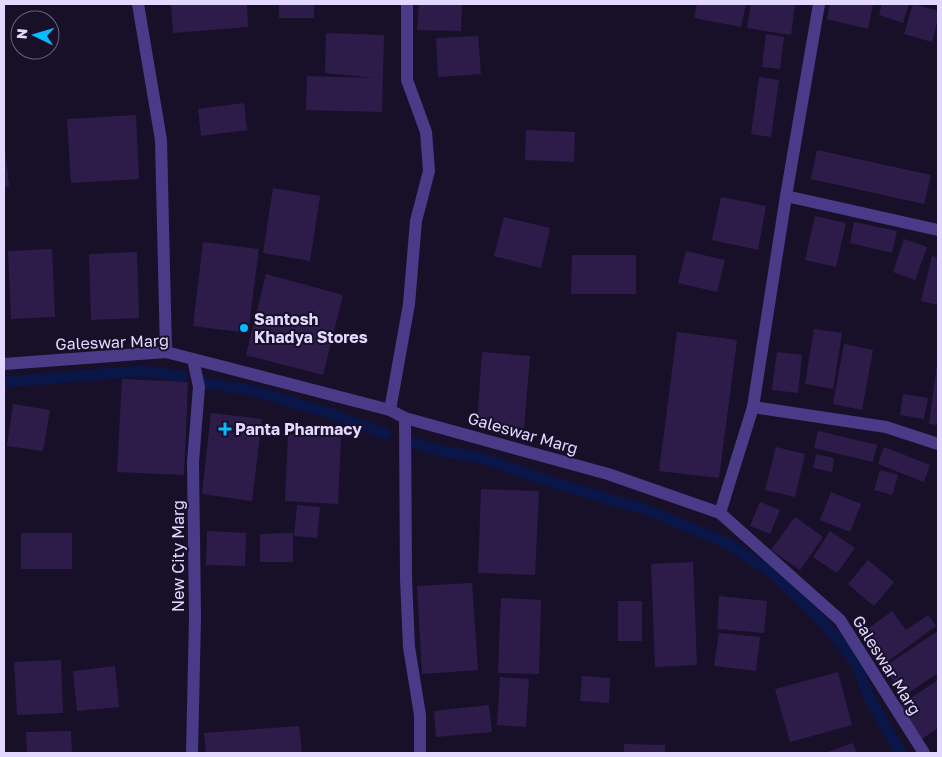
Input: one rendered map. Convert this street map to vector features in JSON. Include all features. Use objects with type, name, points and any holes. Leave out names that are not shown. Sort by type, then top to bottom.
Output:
[{"type":"street","points":[[138,4],[161,140],[166,352]]},
{"type":"street","points":[[390,410],[409,304],[416,220],[429,170],[426,132],[407,80],[407,4]]},
{"type":"street","points":[[720,513],[753,407],[786,196],[819,4]]},
{"type":"street","points":[[786,196],[938,230]]},
{"type":"street","name":"Galeswar Marg","points":[[4,364],[166,352],[390,410],[405,418],[608,474],[720,513],[840,620],[924,753]]},
{"type":"street","name":"New City Marg","points":[[192,753],[195,616],[193,462],[199,387],[193,360]]},
{"type":"street","points":[[753,407],[886,427],[938,444]]},
{"type":"street","points":[[405,418],[406,580],[409,647],[420,716],[420,753]]},
{"type":"building","points":[[171,4],[247,4],[248,27],[173,33]]},
{"type":"building","points":[[279,4],[314,4],[314,18],[279,18]]},
{"type":"building","points":[[419,4],[462,4],[461,31],[417,30]]},
{"type":"building","points":[[697,4],[746,4],[741,27],[694,18]]},
{"type":"building","points":[[751,4],[795,4],[791,35],[747,28]]},
{"type":"building","points":[[830,4],[873,4],[868,29],[827,19]]},
{"type":"building","points":[[882,4],[909,4],[903,23],[879,15]]},
{"type":"building","points":[[913,4],[938,11],[938,19],[932,42],[904,34]]},
{"type":"building","points":[[326,33],[384,35],[382,112],[306,110],[307,76],[375,78],[325,73]]},
{"type":"building","points":[[766,34],[784,37],[780,69],[762,67]]},
{"type":"building","points":[[478,36],[481,74],[438,77],[436,38]]},
{"type":"building","points":[[759,77],[779,80],[771,137],[751,134]]},
{"type":"building","points":[[244,103],[247,130],[201,136],[198,109]]},
{"type":"building","points":[[136,115],[139,179],[71,183],[67,119]]},
{"type":"building","points":[[526,130],[575,132],[574,162],[525,160]]},
{"type":"building","points":[[4,149],[9,186],[4,187]]},
{"type":"building","points":[[817,150],[931,175],[924,204],[811,179]]},
{"type":"building","points":[[273,188],[320,196],[310,261],[263,253]]},
{"type":"building","points":[[721,197],[766,206],[758,250],[712,240]]},
{"type":"building","points":[[815,216],[846,223],[836,267],[805,260]]},
{"type":"building","points":[[504,217],[550,228],[541,268],[494,256]]},
{"type":"building","points":[[854,222],[897,231],[892,253],[850,243]]},
{"type":"building","points":[[904,239],[927,247],[915,280],[893,272]]},
{"type":"building","points":[[203,242],[259,249],[248,333],[193,326]]},
{"type":"building","points":[[52,249],[55,317],[11,319],[8,251]]},
{"type":"building","points":[[686,251],[725,260],[717,292],[678,283]]},
{"type":"building","points":[[137,252],[139,318],[91,320],[89,254]]},
{"type":"building","points":[[572,255],[636,255],[636,294],[571,294]]},
{"type":"building","points":[[932,256],[938,258],[938,305],[921,301]]},
{"type":"building","points":[[266,274],[343,295],[323,375],[246,355]]},
{"type":"building","points":[[814,329],[842,333],[833,389],[805,384]]},
{"type":"building","points":[[677,332],[737,340],[719,478],[659,471]]},
{"type":"building","points":[[844,344],[873,350],[862,410],[833,404]]},
{"type":"building","points":[[482,352],[530,356],[524,428],[477,424]]},
{"type":"building","points":[[777,352],[802,355],[798,393],[772,390]]},
{"type":"building","points":[[938,364],[938,425],[929,424]]},
{"type":"building","points":[[122,379],[188,382],[184,475],[117,472]]},
{"type":"building","points":[[903,394],[928,398],[924,419],[900,415]]},
{"type":"building","points":[[13,404],[50,410],[43,451],[7,446]]},
{"type":"building","points":[[211,413],[262,419],[252,501],[202,494]]},
{"type":"building","points":[[818,431],[877,445],[873,462],[814,448]]},
{"type":"building","points":[[288,434],[341,437],[338,504],[285,501]]},
{"type":"building","points":[[776,447],[805,454],[795,497],[765,490]]},
{"type":"building","points":[[884,447],[930,465],[924,482],[878,464]]},
{"type":"building","points":[[816,454],[834,458],[832,472],[813,468]]},
{"type":"building","points":[[880,470],[898,475],[892,495],[874,490]]},
{"type":"building","points":[[481,489],[539,491],[535,575],[478,573]]},
{"type":"building","points":[[831,492],[861,504],[850,532],[820,520]]},
{"type":"building","points":[[760,502],[780,510],[770,534],[750,526]]},
{"type":"building","points":[[297,505],[320,507],[317,538],[294,536]]},
{"type":"building","points":[[795,517],[823,537],[800,570],[771,550]]},
{"type":"building","points":[[207,531],[246,533],[245,566],[206,565]]},
{"type":"building","points":[[830,531],[855,548],[837,573],[813,557]]},
{"type":"building","points":[[21,533],[72,533],[72,569],[21,569]]},
{"type":"building","points":[[293,533],[293,562],[260,562],[260,534]]},
{"type":"building","points":[[868,560],[894,582],[874,606],[848,584]]},
{"type":"building","points":[[693,562],[697,665],[655,667],[651,564]]},
{"type":"building","points":[[472,583],[478,670],[422,674],[417,586]]},
{"type":"building","points":[[719,596],[767,601],[764,633],[717,629]]},
{"type":"building","points":[[501,598],[541,600],[539,674],[498,673]]},
{"type":"building","points":[[618,601],[642,601],[642,641],[618,641]]},
{"type":"building","points":[[892,611],[906,630],[928,615],[936,626],[883,665],[861,634]]},
{"type":"building","points":[[938,631],[938,673],[904,696],[884,667]]},
{"type":"building","points":[[719,633],[760,637],[756,671],[714,666]]},
{"type":"building","points":[[61,660],[63,713],[17,715],[14,662]]},
{"type":"building","points":[[115,666],[119,707],[77,711],[73,671]]},
{"type":"building","points":[[838,672],[852,725],[790,742],[775,689]]},
{"type":"building","points":[[582,676],[610,678],[609,703],[580,701]]},
{"type":"building","points":[[500,677],[529,679],[526,727],[497,725]]},
{"type":"building","points":[[938,680],[938,728],[922,739],[900,705]]},
{"type":"building","points":[[489,705],[492,732],[436,737],[434,711]]},
{"type":"building","points":[[299,726],[302,753],[206,753],[204,733]]},
{"type":"building","points":[[71,731],[72,753],[27,753],[26,732]]},
{"type":"building","points":[[853,743],[857,753],[825,753]]},
{"type":"building","points":[[624,744],[665,745],[665,753],[624,753]]},
{"type":"waterway","points":[[4,382],[141,371],[182,376]]},
{"type":"waterway","points":[[205,383],[250,390],[329,413],[386,434]]},
{"type":"waterway","points":[[406,441],[441,451],[481,458],[561,485],[647,510],[729,544],[776,576],[825,624],[857,664],[870,700],[901,753]]},
{"type":"place","name":"Santosh Khadya Stores","points":[[244,328]]},
{"type":"place","name":"Panta Pharmacy","points":[[225,429]]}]
